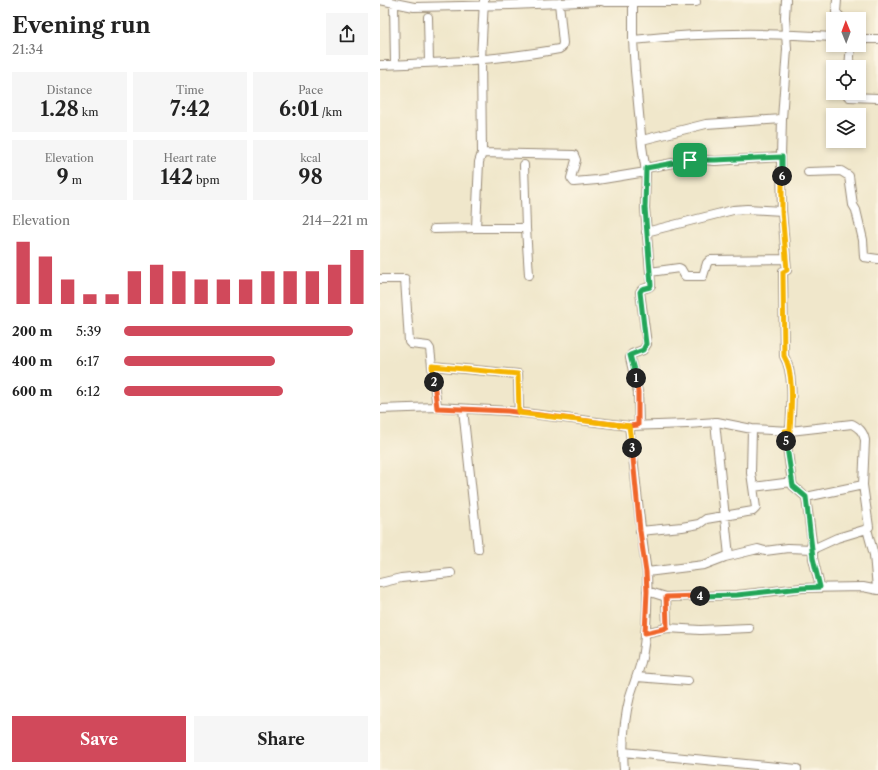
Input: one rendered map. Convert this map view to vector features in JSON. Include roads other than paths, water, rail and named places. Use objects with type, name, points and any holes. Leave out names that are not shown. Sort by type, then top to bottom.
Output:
[{"type":"street","points":[[380,0],[394,3],[415,4],[559,3],[600,1],[696,2]]},
{"type":"street","points":[[786,0],[787,49],[782,119],[782,211],[787,270],[783,272],[784,356],[789,368],[792,402],[787,431],[792,482],[793,486],[806,497],[813,558],[820,587]]},
{"type":"street","points":[[836,12],[837,0]]},
{"type":"street","points":[[633,2],[633,40],[646,170],[646,232],[651,287],[642,289],[640,292],[646,344],[643,350],[630,355],[638,392],[638,425]]},
{"type":"street","points":[[394,3],[395,64]]},
{"type":"street","points":[[476,228],[479,162],[482,153],[483,3]]},
{"type":"street","points":[[380,65],[406,65],[428,62],[482,59],[553,50],[562,47],[563,43],[559,3]]},
{"type":"street","points":[[428,17],[428,62]]},
{"type":"street","points":[[633,40],[702,34],[786,33],[826,36]]},
{"type":"street","points":[[866,38],[878,39]]},
{"type":"street","points":[[866,98],[878,98]]},
{"type":"street","points":[[642,140],[706,124],[782,119]]},
{"type":"street","points":[[482,153],[574,155],[576,160],[572,178],[574,182],[597,180],[694,160],[782,157]]},
{"type":"street","points":[[524,165],[529,275]]},
{"type":"street","points":[[808,172],[841,171],[849,176],[853,205],[856,210],[863,240],[864,257],[878,259]]},
{"type":"street","points":[[646,232],[733,210],[747,209],[782,211]]},
{"type":"street","points":[[434,229],[526,228]]},
{"type":"street","points":[[650,272],[679,268],[685,276],[703,276],[707,263],[710,260],[786,259]]},
{"type":"street","points":[[380,278],[406,279],[409,342],[411,344],[428,346],[430,349],[437,408]]},
{"type":"street","points":[[432,366],[518,374],[519,413]]},
{"type":"street","points":[[380,409],[463,409],[519,413],[629,426],[715,422],[752,429],[787,431],[852,424],[859,428],[863,433],[865,440],[863,485],[868,528],[874,555],[877,589],[820,587],[737,595],[666,597],[647,591]]},
{"type":"street","points":[[463,409],[478,549]]},
{"type":"street","points":[[715,422],[729,556]]},
{"type":"street","points":[[624,770],[624,733],[630,698],[642,657],[647,591],[629,426]]},
{"type":"street","points":[[640,531],[682,527],[699,524],[706,519],[755,511],[756,508],[751,473],[752,429]]},
{"type":"street","points":[[753,487],[792,482]]},
{"type":"street","points":[[806,497],[863,485]]},
{"type":"street","points":[[646,572],[704,565],[729,556],[758,549],[766,552],[788,548],[813,549],[837,538],[878,525]]},
{"type":"street","points":[[380,583],[400,578],[451,573]]},
{"type":"street","points":[[666,597],[667,628]]},
{"type":"street","points":[[645,633],[667,628],[700,630],[749,628]]},
{"type":"street","points":[[637,677],[688,681]]},
{"type":"street","points":[[623,752],[797,770]]}]
